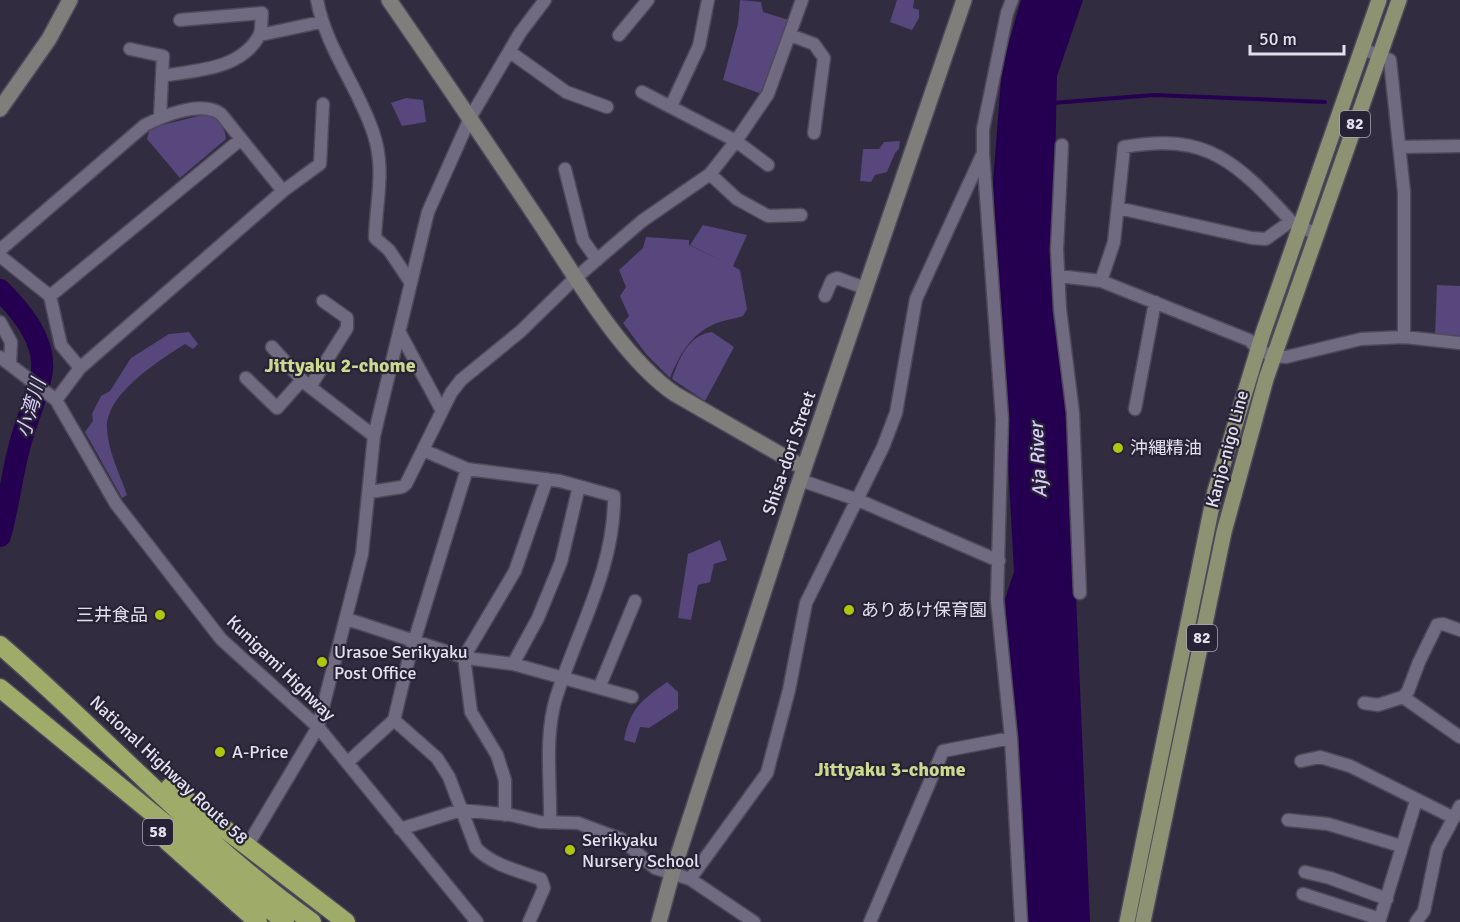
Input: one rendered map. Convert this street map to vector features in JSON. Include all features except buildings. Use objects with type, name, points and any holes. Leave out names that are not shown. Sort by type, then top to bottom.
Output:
[{"type":"highway","name":"National Highway Route 58","points":[[0,645],[86,721],[237,862],[312,922]]},
{"type":"highway","name":"National Highway Route 58","points":[[0,688],[80,756],[237,862],[285,922]]},
{"type":"highway","name":"58","points":[[80,756],[237,906],[258,922]]},
{"type":"highway","name":"58","points":[[237,862],[346,922]]},
{"type":"highway","points":[[237,862],[227,888],[237,906]]},
{"type":"main road","name":"Kanjo-nigo Line","points":[[1127,922],[1215,491],[1295,224],[1379,0]]},
{"type":"main road","name":"Kanjo-nigo Line","points":[[1143,922],[1224,532],[1273,357],[1399,0]]},
{"type":"street","points":[[0,109],[49,39],[70,0]]},
{"type":"street","points":[[317,0],[321,22],[374,133],[382,178],[376,211],[375,238],[389,250],[411,283]]},
{"type":"street","points":[[389,0],[577,278],[635,358],[660,383],[802,474],[999,561]]},
{"type":"street","points":[[237,862],[318,727],[366,535],[374,436],[428,212],[470,118],[520,33],[545,0]]},
{"type":"street","points":[[619,35],[648,0]]},
{"type":"street","points":[[671,106],[699,46],[708,0]]},
{"type":"street","points":[[370,492],[402,487],[409,480],[442,411],[461,380],[521,331],[642,221],[710,174],[768,94],[802,0]]},
{"type":"street","name":"Shisa-dori Street","points":[[659,922],[672,874],[802,474],[964,0]]},
{"type":"street","points":[[1012,0],[1007,13],[983,129],[983,153],[1002,419],[997,600],[1011,738],[1021,922]]},
{"type":"street","points":[[180,20],[262,13],[260,35]]},
{"type":"street","points":[[162,76],[224,65],[239,58],[260,35],[321,22]]},
{"type":"street","points":[[790,34],[814,44],[824,58],[814,133]]},
{"type":"street","points":[[130,49],[163,56],[160,118]]},
{"type":"street","points":[[1362,49],[1390,60],[1404,192],[1404,337]]},
{"type":"street","points":[[510,52],[566,92],[607,107]]},
{"type":"street","points":[[642,92],[736,141],[768,165]]},
{"type":"street","points":[[0,322],[11,342],[9,363],[52,397],[80,368],[284,191],[320,164],[323,104]]},
{"type":"street","points":[[0,250],[145,125],[160,118],[213,108],[221,114],[240,141],[284,191]]},
{"type":"street","points":[[50,296],[240,141]]},
{"type":"street","points":[[1101,281],[1114,242],[1124,147],[1172,143],[1209,150],[1242,169],[1295,224],[1316,233]]},
{"type":"street","points":[[1062,145],[1057,250],[1060,309],[1073,414],[1080,593]]},
{"type":"street","points":[[1400,147],[1460,146]]},
{"type":"street","points":[[690,879],[767,773],[789,690],[806,603],[858,500],[896,412],[916,300],[983,153]]},
{"type":"street","points":[[565,169],[583,240],[597,260]]},
{"type":"street","points":[[710,174],[737,199],[768,216],[801,215]]},
{"type":"street","points":[[1118,208],[1266,239],[1295,224]]},
{"type":"street","points":[[0,256],[50,296],[60,345],[80,368]]},
{"type":"street","points":[[1059,276],[1101,281],[1249,340],[1257,350],[1273,357],[1286,357],[1361,339],[1404,337],[1460,344]]},
{"type":"street","points":[[825,296],[832,280],[837,278],[865,288]]},
{"type":"street","points":[[246,378],[277,408],[306,383],[347,327],[347,318],[323,301]]},
{"type":"street","points":[[1135,409],[1155,302]]},
{"type":"street","points":[[400,333],[442,411]]},
{"type":"street","points":[[272,347],[306,383],[374,436]]},
{"type":"street","name":"Kunigami Highway","points":[[52,397],[116,504],[221,639],[318,727],[477,922]]},
{"type":"street","points":[[423,450],[467,469],[547,479],[614,496],[614,517],[601,579],[563,679],[551,723],[550,822]]},
{"type":"street","points":[[348,762],[394,720],[415,639],[467,469]]},
{"type":"street","points":[[505,815],[505,780],[497,755],[471,712],[464,657],[515,572],[547,479]]},
{"type":"street","points":[[513,664],[538,618],[561,562],[579,486]]},
{"type":"street","points":[[599,688],[635,601]]},
{"type":"street","points":[[346,619],[415,639],[464,657],[513,664],[632,697]]},
{"type":"street","points":[[1364,703],[1378,705],[1403,697],[1408,691],[1437,625],[1451,626],[1460,630]]},
{"type":"street","points":[[1403,697],[1460,737]]},
{"type":"street","points":[[394,720],[437,758],[448,777],[476,848],[497,863],[541,879],[544,888],[529,922]]},
{"type":"street","points":[[870,922],[943,751],[1011,738]]},
{"type":"street","points":[[1301,761],[1320,757],[1350,766],[1416,801],[1457,812],[1437,849],[1424,916],[1416,922]]},
{"type":"street","points":[[1303,894],[1380,919],[1416,801]]},
{"type":"street","points":[[400,829],[461,810],[550,822],[578,823],[603,830],[621,839],[655,868],[690,879],[754,922]]},
{"type":"street","points":[[1288,820],[1328,824],[1401,846]]},
{"type":"street","points":[[1305,872],[1330,878],[1387,899]]},
{"type":"shaded area","points":[[740,0],[761,2],[763,12],[789,20],[762,94],[723,80],[738,24]]},
{"type":"shaded area","points":[[897,0],[914,0],[913,8],[919,10],[919,18],[912,30],[890,22]]},
{"type":"shaded area","points":[[406,98],[423,100],[426,122],[402,126],[391,103]]},
{"type":"shaded area","points":[[206,114],[214,117],[220,123],[226,139],[180,178],[147,139],[150,128]]},
{"type":"shaded area","points":[[900,141],[899,149],[887,172],[875,175],[871,182],[860,181],[863,149],[879,149],[884,142]]},
{"type":"shaded area","points":[[703,225],[747,235],[733,266],[740,270],[747,309],[743,316],[711,326],[695,337],[678,360],[670,378],[646,354],[623,323],[629,316],[620,296],[626,287],[619,270],[643,248],[646,237],[689,240],[689,245],[726,263],[690,245]]},
{"type":"shaded area","points":[[1437,285],[1460,286],[1460,337],[1435,335]]},
{"type":"shaded area","points":[[189,332],[198,344],[193,349],[185,344],[136,379],[115,403],[109,416],[107,429],[110,446],[127,495],[122,498],[85,432],[93,421],[92,414],[101,396],[110,391],[131,358],[169,334]]},
{"type":"shaded area","points":[[712,332],[734,347],[705,401],[672,379],[681,356],[691,343],[704,334]]},
{"type":"shaded area","points":[[720,540],[727,560],[714,564],[710,582],[698,585],[691,620],[678,618],[688,554]]},
{"type":"shaded area","points":[[667,682],[678,692],[678,709],[649,728],[640,727],[635,743],[624,740],[630,720],[638,706]]},
{"type":"water","name":"Aja River","points":[[1021,0],[1083,0],[1057,76],[1053,263],[1069,430],[1090,922],[1027,922],[1005,599],[1014,572],[993,182],[1002,67]]},
{"type":"waterway","points":[[1053,103],[1154,95],[1325,102]]},
{"type":"waterway","name":"小湾川","points":[[0,290],[30,326],[40,347],[42,358],[38,388],[18,453],[0,536]]},
{"type":"place","name":"沖縄精油","points":[[1118,448]]},
{"type":"place","name":"ありあけ保育園","points":[[849,610]]},
{"type":"place","name":"三井食品","points":[[160,615]]},
{"type":"place","name":"Urasoe Serikyaku Post Office","points":[[322,662]]},
{"type":"place","name":"A-Price","points":[[220,752]]},
{"type":"place","name":"Serikyaku Nursery School","points":[[570,850]]},
{"type":"district","name":"Jittyaku 2-chome","points":[[340,365]]},
{"type":"district","name":"Jittyaku 3-chome","points":[[890,769]]}]
